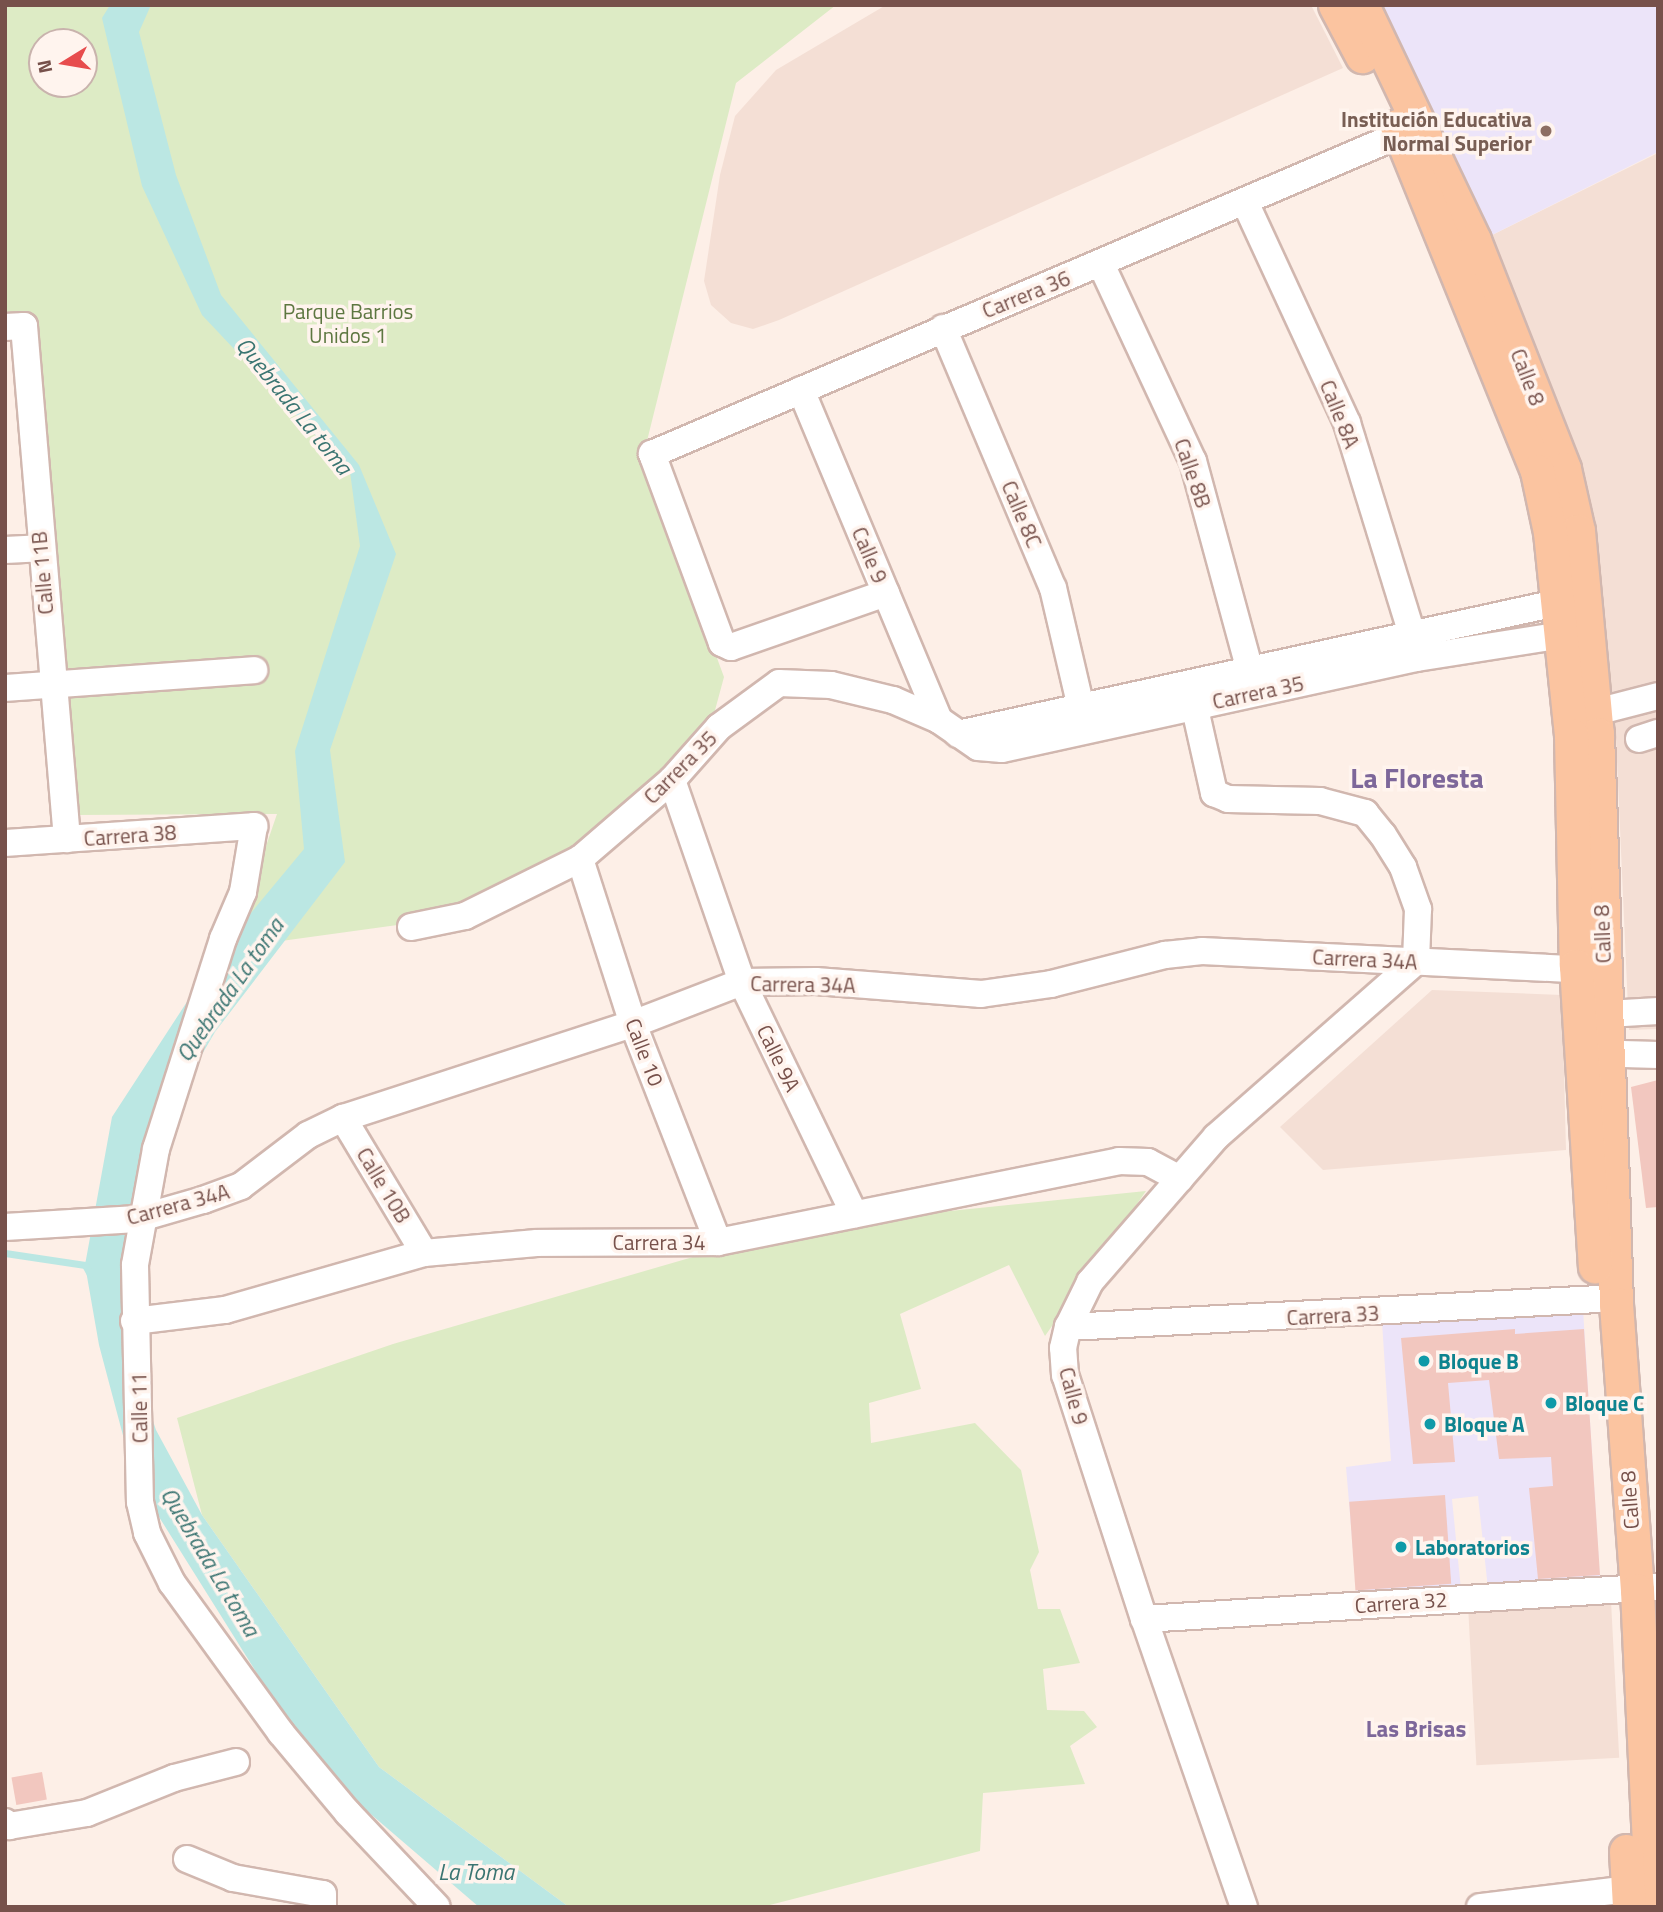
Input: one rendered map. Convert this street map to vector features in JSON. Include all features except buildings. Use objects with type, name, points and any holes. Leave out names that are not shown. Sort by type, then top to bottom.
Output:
[{"type":"main road","name":"Calle 8","points":[[1335,5],[1401,134],[1537,471],[1561,602],[1637,1589],[1643,1895]]},
{"type":"main road","name":"Calle 8","points":[[1362,5],[1474,240],[1564,468],[1578,531],[1595,712],[1590,969],[1606,1014],[1594,1054],[1586,1168],[1598,1299],[1637,1589]]},
{"type":"street","name":"Carrera 36","points":[[886,593],[732,647],[722,643],[652,454],[1401,134]]},
{"type":"street","name":"Calle 8A","points":[[1245,202],[1347,423],[1412,635]]},
{"type":"street","name":"Calle 8B","points":[[1101,264],[1193,461],[1253,682]]},
{"type":"street","name":"Calle 11B","points":[[5,327],[24,326],[40,548],[67,839]]},
{"type":"street","name":"Calle 8C","points":[[943,328],[1054,589],[1081,707]]},
{"type":"street","name":"Calle 9","points":[[801,390],[886,593],[948,727]]},
{"type":"street","points":[[5,550],[40,548]]},
{"type":"street","name":"Carrera 35","points":[[1253,682],[1412,635],[1561,602]]},
{"type":"street","name":"Carrera 35","points":[[948,727],[1192,694],[1253,682],[1563,635]]},
{"type":"street","points":[[5,688],[254,670]]},
{"type":"street","name":"Carrera 35","points":[[411,927],[465,916],[579,859],[672,780],[719,727],[779,683],[831,685],[893,700],[948,727],[978,747],[1002,748],[1192,694]]},
{"type":"street","points":[[1192,694],[1214,793],[1228,799],[1320,801],[1365,813],[1403,867],[1418,909],[1416,961]]},
{"type":"street","points":[[1595,712],[1658,696]]},
{"type":"street","name":"Calle 9A","points":[[672,780],[742,982],[854,1214]]},
{"type":"street","name":"Carrera 38","points":[[5,843],[254,826]]},
{"type":"street","name":"Calle 11","points":[[254,826],[243,891],[223,939],[156,1150],[141,1218],[135,1265],[134,1321],[141,1382],[140,1502],[147,1533],[172,1583],[281,1733],[434,1906]]},
{"type":"street","name":"Calle 10","points":[[579,859],[633,1024],[718,1242]]},
{"type":"street","name":"Carrera 34A","points":[[5,1227],[141,1218],[241,1186],[308,1135],[343,1118],[633,1024],[742,982],[816,981],[981,994],[1051,984],[1165,954],[1202,951],[1590,969]]},
{"type":"street","name":"Calle 9","points":[[1244,1907],[1144,1619],[1065,1375],[1063,1348],[1068,1327],[1090,1282],[1216,1137],[1416,961]]},
{"type":"street","points":[[1606,1014],[1658,1010]]},
{"type":"street","points":[[1594,1054],[1658,1055]]},
{"type":"street","name":"Calle 10B","points":[[343,1118],[424,1253]]},
{"type":"street","name":"Carrera 34","points":[[134,1321],[225,1310],[424,1253],[537,1243],[718,1242],[1119,1161],[1148,1162],[1180,1179]]},
{"type":"street","name":"Carrera 33","points":[[1068,1327],[1598,1299]]},
{"type":"street","name":"Carrera 32","points":[[1144,1619],[1637,1589]]},
{"type":"street","points":[[5,1822],[9,1826],[88,1813],[174,1778],[236,1762]]},
{"type":"street","points":[[187,1859],[233,1878],[323,1894],[323,1907]]},
{"type":"street","points":[[1480,1907],[1643,1895]]},
{"type":"shaded area","points":[[886,5],[1311,5],[1343,68],[779,320],[753,329],[731,323],[711,305],[704,281],[720,175],[735,116],[776,70]]},
{"type":"shaded area","name":"Institución Educativa Normal Superior","points":[[1374,5],[1658,5],[1658,152],[1478,242]]},
{"type":"shaded area","points":[[1656,154],[1658,1029],[1629,1030],[1616,739],[1582,470],[1478,242]]},
{"type":"shaded area","points":[[1432,990],[1562,995],[1566,1150],[1323,1170],[1280,1127]]},
{"type":"shaded area","points":[[1583,1309],[1600,1581],[1488,1589],[1478,1496],[1452,1499],[1461,1590],[1357,1596],[1346,1467],[1391,1461],[1382,1322]]},
{"type":"shaded area","points":[[1611,1601],[1619,1758],[1476,1765],[1468,1608]]},
{"type":"green space","name":"Parque Barrios Unidos 1","points":[[5,5],[836,5],[736,83],[643,457],[724,677],[711,725],[676,761],[577,845],[441,919],[231,948],[277,814],[74,815],[29,312],[5,314]]},
{"type":"green space","points":[[1146,1191],[1045,1336],[1009,1265],[900,1314],[921,1389],[869,1403],[871,1443],[975,1423],[1021,1470],[1039,1552],[1030,1570],[1038,1609],[1060,1609],[1080,1663],[1043,1669],[1047,1710],[1084,1711],[1097,1727],[1070,1746],[1085,1784],[983,1793],[980,1851],[762,1907],[569,1907],[379,1767],[202,1515],[177,1418],[393,1344],[724,1248],[853,1221]]},
{"type":"water","name":"La Toma","points":[[110,5],[151,5],[139,32],[176,175],[221,295],[359,465],[396,554],[330,750],[345,862],[215,1032],[142,1157],[122,1329],[156,1430],[202,1515],[379,1767],[569,1907],[479,1907],[331,1780],[263,1683],[134,1477],[99,1345],[85,1265],[112,1117],[222,948],[304,849],[295,751],[360,546],[350,472],[202,315],[142,186],[102,18]]},
{"type":"waterway","points":[[5,1253],[85,1265],[90,1274]]},
{"type":"place","name":"Institución Educativa Normal Superior","points":[[1546,131]]},
{"type":"place","name":"Bloque B","points":[[1424,1361]]},
{"type":"place","name":"Bloque C","points":[[1551,1403]]},
{"type":"place","name":"Bloque A","points":[[1430,1424]]},
{"type":"place","name":"Laboratorios","points":[[1401,1547]]},
{"type":"district","name":"La Floresta","points":[[1417,778]]},
{"type":"district","name":"Las Brisas","points":[[1416,1729]]},
{"type":"water label","name":"Quebrada La toma","points":[[294,406]]},
{"type":"water label","name":"Quebrada La toma","points":[[230,990]]},
{"type":"water label","name":"Quebrada La toma","points":[[210,1562]]}]
